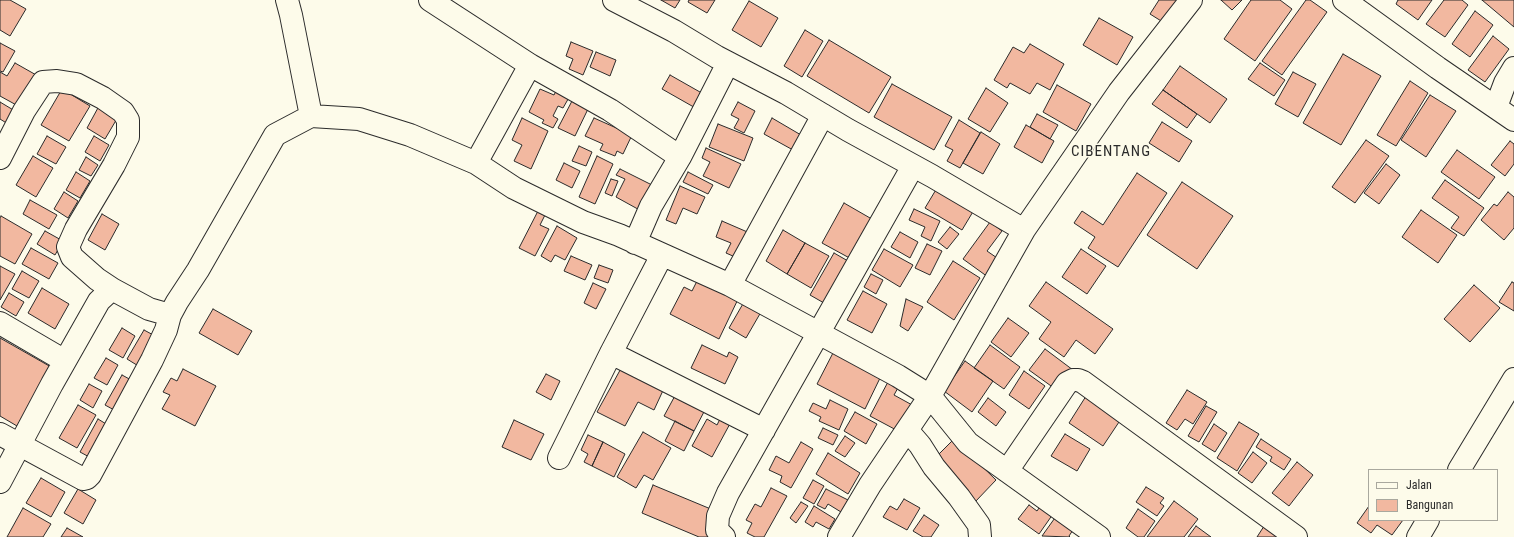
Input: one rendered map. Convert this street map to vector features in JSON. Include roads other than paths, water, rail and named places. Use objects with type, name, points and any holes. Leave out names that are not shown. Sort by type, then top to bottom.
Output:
[{"type":"street","points":[[287,0],[311,116]]},
{"type":"street","points":[[430,0],[530,65],[610,110],[680,157]]},
{"type":"street","points":[[614,0],[674,31],[1024,230]]},
{"type":"street","points":[[839,537],[870,485],[930,396],[1024,230],[1119,92],[1191,0]]},
{"type":"street","points":[[1344,0],[1514,120]]},
{"type":"street","points":[[635,243],[651,206],[680,157],[728,63]]},
{"type":"street","points":[[476,163],[530,65]]},
{"type":"street","points":[[1496,107],[1514,68]]},
{"type":"street","points":[[0,158],[24,111],[43,82],[57,81],[76,84],[103,98],[123,112],[128,120],[128,137],[114,165],[76,229],[68,247],[69,252],[72,257],[97,279],[112,289],[149,309],[170,315]]},
{"type":"street","points":[[0,434],[83,479],[87,478],[152,360],[166,330],[170,315],[177,302],[198,270],[276,135],[311,116],[359,119],[410,135],[476,163],[514,188],[583,222],[619,235],[730,285],[898,376],[930,396],[968,443],[1099,537]]},
{"type":"street","points":[[730,285],[823,116]]},
{"type":"street","points":[[724,537],[717,530],[718,516],[728,493],[820,333],[913,166]]},
{"type":"street","points":[[560,458],[611,353],[662,255]]},
{"type":"street","points":[[0,482],[99,301],[112,289]]},
{"type":"street","points":[[0,323],[65,361]]},
{"type":"street","points":[[611,353],[764,430]]},
{"type":"street","points":[[1460,469],[1514,379]]},
{"type":"street","points":[[1007,471],[1067,383],[1073,380],[1078,380],[1083,382],[1296,537]]},
{"type":"street","points":[[907,430],[920,445],[934,467],[959,497],[979,525],[980,537]]},
{"type":"street","points":[[1418,537],[1427,521]]},
{"type":"district","name":"CIBENTANG","points":[[1111,152]]}]
